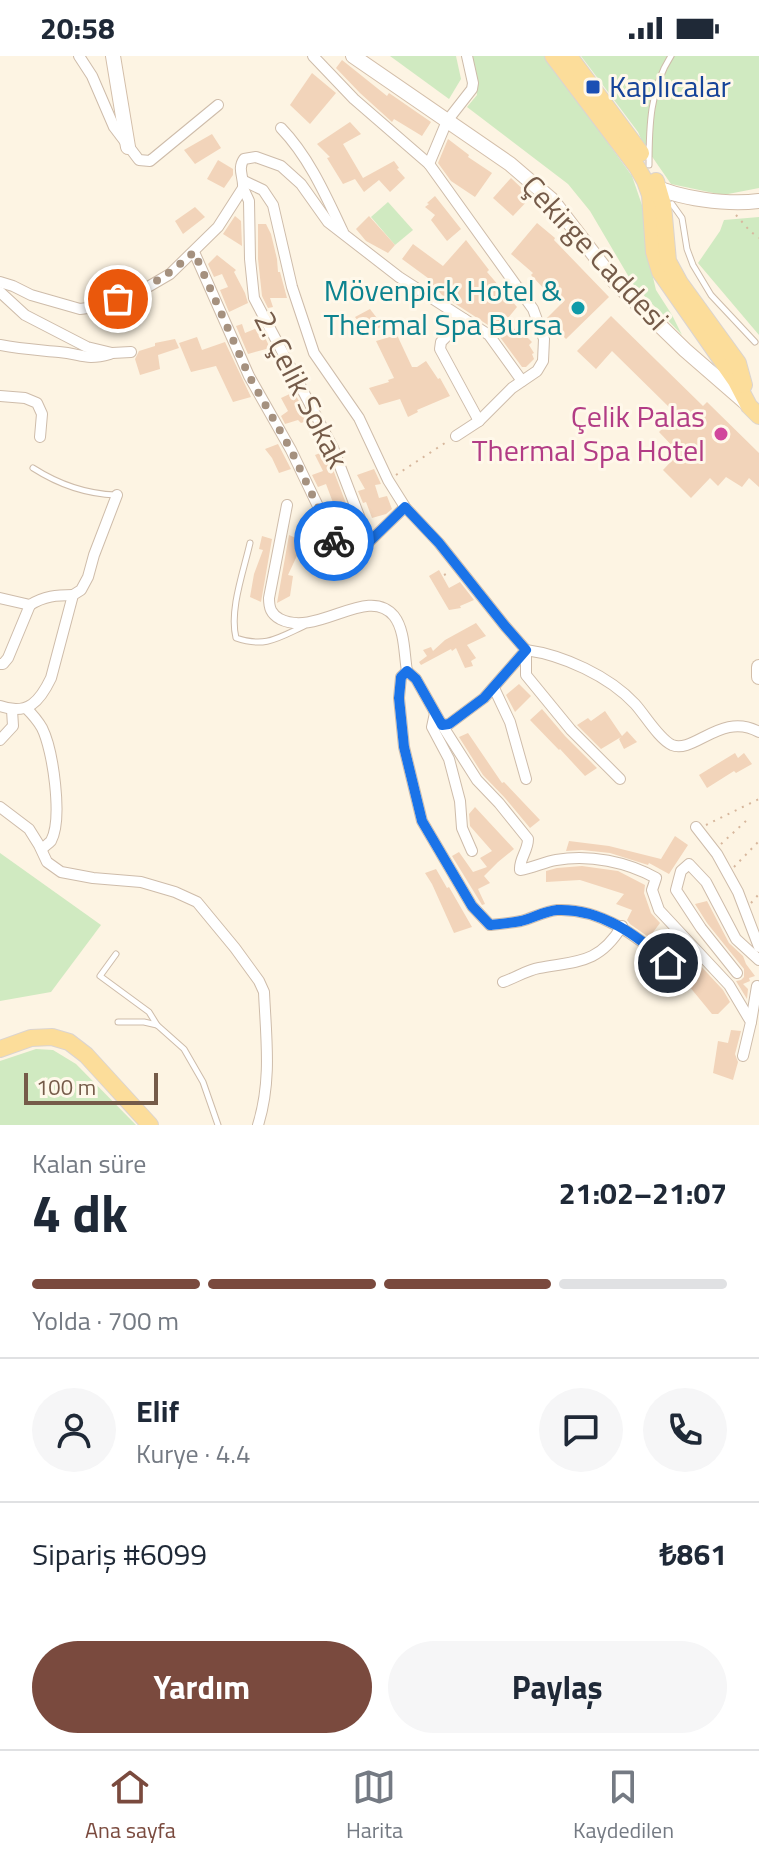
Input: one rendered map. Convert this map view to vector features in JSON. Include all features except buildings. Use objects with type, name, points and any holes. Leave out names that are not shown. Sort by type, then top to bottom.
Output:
[{"type":"main road","points":[[113,56],[128,147]]},
{"type":"main road","name":"Çekirge Caddesi","points":[[353,56],[451,116],[534,184],[552,200],[615,282],[685,350],[756,412]]},
{"type":"main road","points":[[553,56],[657,193],[735,214],[759,210]]},
{"type":"main road","points":[[569,56],[657,193],[668,261],[680,283],[738,363],[756,412]]},
{"type":"main road","points":[[657,193],[737,204],[759,201]]},
{"type":"main road","points":[[759,667],[759,677]]},
{"type":"main road","points":[[0,1049],[31,1038],[52,1037],[69,1042],[86,1055],[150,1125]]},
{"type":"street","points":[[79,56],[92,76],[114,127],[139,160],[150,161],[218,105]]},
{"type":"street","points":[[313,56],[354,99],[429,164],[533,309],[544,339],[543,361],[537,371],[512,388],[479,421],[456,436]]},
{"type":"street","points":[[429,164],[451,116],[472,89],[467,56]]},
{"type":"street","points":[[281,128],[318,180],[344,234]]},
{"type":"street","points":[[0,282],[31,295],[80,309],[141,291],[170,274],[218,227],[243,185],[240,168],[244,159],[256,157],[281,166],[301,184],[328,222],[399,277],[489,335],[522,381]]},
{"type":"street","points":[[243,185],[263,190],[273,205],[292,287],[314,353],[359,418],[388,480],[405,507],[439,543],[526,650],[553,655],[612,685],[675,746],[686,746],[717,729],[731,726],[759,732]]},
{"type":"street","name":"2. Çelik Sokak","points":[[243,185],[249,201],[254,298],[333,448],[369,542]]},
{"type":"street","points":[[194,252],[249,376],[291,450],[339,550],[350,554],[369,542],[405,507]]},
{"type":"street","points":[[0,292],[25,315],[87,347],[112,353]]},
{"type":"street","points":[[464,319],[441,342],[440,349],[479,421]]},
{"type":"street","points":[[0,345],[62,352],[81,358],[131,352]]},
{"type":"street","points":[[0,396],[25,398],[37,403],[42,414],[40,437]]},
{"type":"street","points":[[0,664],[8,658],[30,605],[39,599],[73,595],[81,590],[117,495]]},
{"type":"street","points":[[287,505],[269,607],[274,615],[289,623],[309,624],[360,606],[381,606],[392,613],[399,625],[407,671],[416,679],[477,780],[528,839],[528,848],[519,862],[520,870],[552,860],[574,858],[608,861],[641,870],[656,878],[652,890],[659,910],[729,985],[751,1022]]},
{"type":"street","points":[[0,706],[12,710],[26,708],[38,700],[51,678],[73,595]]},
{"type":"street","points":[[0,598],[30,605]]},
{"type":"street","points":[[442,725],[449,724],[484,698],[526,650]]},
{"type":"street","points":[[526,650],[526,675],[571,730],[620,779]]},
{"type":"street","points":[[407,671],[401,677],[399,698],[404,747],[422,821],[472,906],[490,925],[521,921],[554,910],[571,910],[595,916],[622,926],[668,963]]},
{"type":"street","points":[[494,688],[510,722],[526,779]]},
{"type":"street","points":[[26,708],[42,728],[56,790],[55,825],[51,840],[42,849]]},
{"type":"street","points":[[0,740],[13,726],[12,710]]},
{"type":"street","points":[[435,713],[432,727],[449,759],[460,801],[462,828],[472,851]]},
{"type":"street","points":[[0,807],[29,829],[47,862],[61,872],[141,882],[175,892],[197,902],[235,948],[264,992],[268,1079],[258,1125]]},
{"type":"street","points":[[697,829],[714,850],[738,892],[759,947]]},
{"type":"street","points":[[737,973],[676,890],[681,871],[689,864],[706,882],[736,939],[759,960]]},
{"type":"street","points":[[503,982],[536,968],[584,960],[613,940],[622,926]]},
{"type":"street","points":[[743,1056],[757,986]]},
{"type":"lane","points":[[671,56],[654,95],[657,193],[682,218],[693,265],[711,295],[755,342]]},
{"type":"lane","points":[[33,468],[72,487],[91,493],[117,495]]},
{"type":"lane","points":[[250,543],[235,612],[233,626],[236,638],[253,644],[273,640],[309,624]]},
{"type":"lane","points":[[116,954],[100,976],[149,1012],[157,1025],[184,1049],[203,1082],[218,1125]]},
{"type":"lane","points":[[118,1022],[157,1025]]},
{"type":"path","points":[[735,214],[759,238]]},
{"type":"path","points":[[388,480],[456,436]]},
{"type":"path","points":[[697,829],[759,799]]},
{"type":"path","points":[[714,850],[747,820]]},
{"type":"path","points":[[727,873],[759,841]]},
{"type":"green space","points":[[390,56],[456,56],[461,79],[449,99]]},
{"type":"green space","points":[[472,56],[545,56],[632,176],[643,208],[646,248],[656,290],[682,335],[633,284],[590,211],[568,184],[467,107],[477,95]]},
{"type":"green space","points":[[581,56],[759,56],[759,188],[723,195],[671,184],[638,132]]},
{"type":"green space","points":[[388,202],[413,230],[395,245],[371,217]]},
{"type":"green space","points":[[759,217],[759,335],[698,263],[724,220]]},
{"type":"green space","points":[[0,853],[101,925],[51,992],[0,1001]]},
{"type":"green space","points":[[36,1049],[53,1050],[76,1064],[136,1125],[0,1125],[0,1061]]},
{"type":"way so far","points":[[118,299],[141,291],[170,274],[194,252],[249,376],[291,450],[334,541]]},
{"type":"place","name":"Kaplıcalar","points":[[593,87]]},
{"type":"place","name":"Mövenpick Hotel & Thermal Spa Bursa","points":[[578,308]]},
{"type":"place","name":"Çelik Palas Thermal Spa Hotel","points":[[721,434]]},
{"type":"route","points":[[334,541],[339,550],[350,554],[369,542],[405,507],[439,543],[526,650],[484,698],[449,724],[442,725],[416,679],[407,671],[401,677],[399,698],[404,747],[422,821],[472,906],[490,925],[521,921],[554,910],[571,910],[595,916],[622,926],[668,963]]}]
